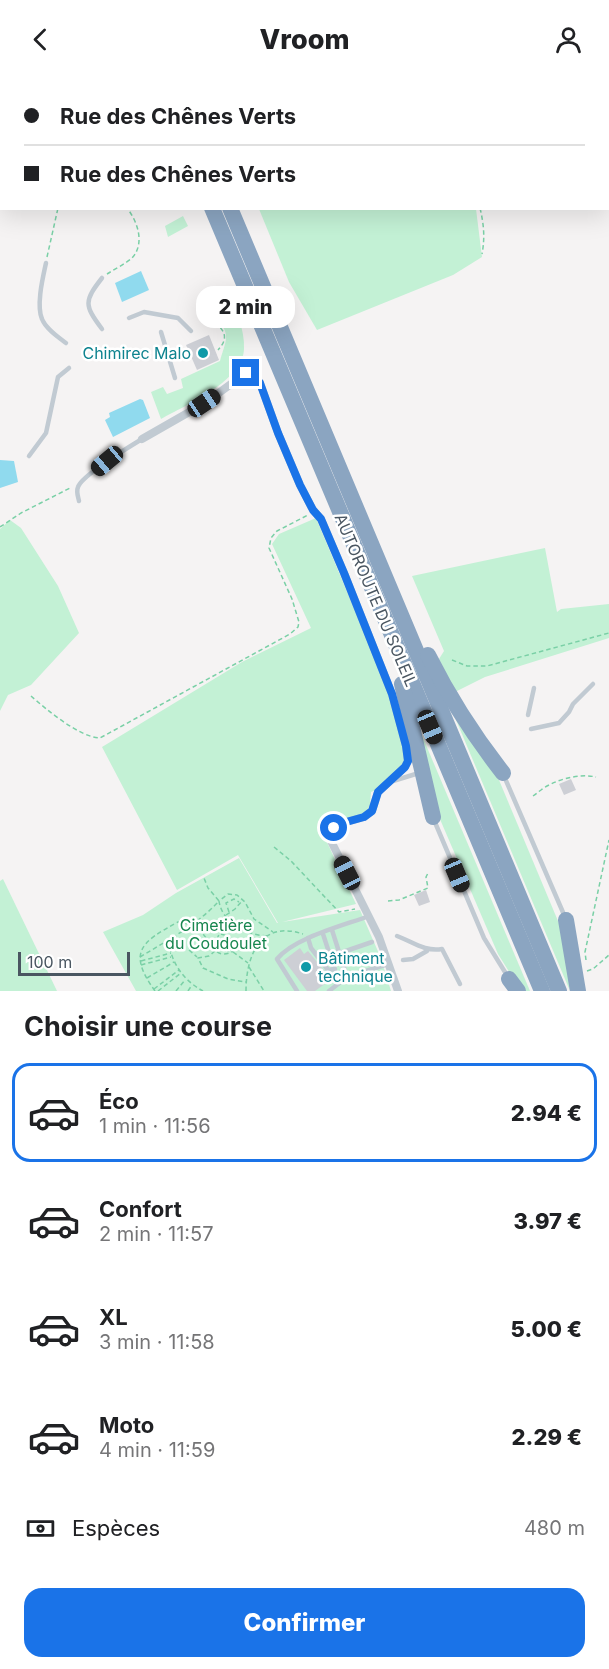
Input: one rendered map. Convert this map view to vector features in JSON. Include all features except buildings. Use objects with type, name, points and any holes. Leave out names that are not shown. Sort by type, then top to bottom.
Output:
[{"type":"highway","name":"AUTOROUTE DU SOLEIL","points":[[213,210],[559,991]]},
{"type":"highway","name":"AUTOROUTE DU SOLEIL","points":[[231,210],[542,991]]},
{"type":"highway","points":[[382,592],[390,651],[405,693],[433,817]]},
{"type":"highway","points":[[382,592],[415,629],[453,701],[503,773]]},
{"type":"highway","points":[[566,920],[578,991]]},
{"type":"street","points":[[142,439],[204,403],[246,373],[252,374],[260,383],[278,433],[313,510],[321,519],[340,562],[392,694],[408,761],[393,781],[378,792],[372,811],[364,817],[339,824],[330,834],[369,916],[398,991]]},
{"type":"lane","points":[[46,263],[40,291],[42,319],[66,343]]},
{"type":"lane","points":[[102,278],[89,295],[88,308],[102,329]]},
{"type":"lane","points":[[129,318],[144,312],[178,318],[191,331]]},
{"type":"lane","points":[[161,332],[175,378]]},
{"type":"lane","points":[[29,456],[46,433],[58,377],[69,368]]},
{"type":"lane","points":[[80,501],[76,490],[79,484],[107,461],[142,439]]},
{"type":"lane","points":[[531,729],[559,723],[573,704],[593,684]]},
{"type":"lane","points":[[528,715],[534,688]]},
{"type":"lane","points":[[393,781],[424,772]]},
{"type":"lane","points":[[503,773],[566,920]]},
{"type":"lane","points":[[433,817],[484,938],[513,985]]},
{"type":"lane","points":[[297,991],[277,959],[282,953],[296,944],[369,916]]},
{"type":"lane","points":[[332,930],[347,977]]},
{"type":"lane","points":[[322,934],[339,983]]},
{"type":"lane","points":[[397,936],[416,942],[427,951]]},
{"type":"lane","points":[[308,939],[311,948],[328,970],[335,969]]},
{"type":"lane","points":[[340,953],[372,942]]},
{"type":"lane","points":[[403,960],[412,959],[427,951],[442,950],[460,984]]},
{"type":"lane","points":[[329,991],[347,977],[388,964]]},
{"type":"path","points":[[46,263],[58,210]]},
{"type":"path","points":[[102,278],[131,259],[138,249],[139,232],[128,210]]},
{"type":"path","points":[[480,210],[485,239],[482,254]]},
{"type":"path","points":[[208,292],[216,303],[215,309],[208,317],[225,332],[225,338],[218,350]]},
{"type":"path","points":[[0,527],[21,513],[79,484]]},
{"type":"path","points":[[31,696],[76,730],[100,738],[290,634],[298,627],[299,622],[292,599],[269,548],[271,538],[277,531],[313,510]]},
{"type":"path","points":[[452,660],[467,666],[487,666],[609,633]]},
{"type":"path","points":[[533,796],[542,788],[567,778],[596,777]]},
{"type":"path","points":[[586,962],[585,952],[609,840]]},
{"type":"path","points":[[274,847],[291,861],[339,912],[364,905]]},
{"type":"path","points":[[388,901],[399,900],[428,888],[426,877],[428,873]]},
{"type":"path","points":[[204,878],[226,916],[249,933],[267,936]]},
{"type":"path","points":[[140,957],[191,925],[208,913],[226,895],[232,893],[243,900],[254,919],[273,932]]},
{"type":"path","points":[[226,895],[229,900]]},
{"type":"path","points":[[229,900],[234,899],[239,902]]},
{"type":"path","points":[[229,900],[226,903],[230,912]]},
{"type":"path","points":[[213,947],[226,916],[243,900]]},
{"type":"path","points":[[155,990],[146,978],[140,957],[145,943],[155,934],[178,922],[191,925],[205,935],[216,951],[221,954],[247,944],[256,947]]},
{"type":"path","points":[[245,991],[249,965],[256,947],[267,936],[273,932],[296,932],[305,935],[308,939]]},
{"type":"path","points":[[220,934],[228,936],[230,940],[228,953]]},
{"type":"path","points":[[169,939],[171,955],[180,972],[186,980],[201,991]]},
{"type":"path","points":[[189,950],[208,971],[246,982]]},
{"type":"path","points":[[198,958],[209,956],[216,951]]},
{"type":"path","points":[[233,951],[249,965],[264,991]]},
{"type":"path","points":[[141,965],[171,955]]},
{"type":"path","points":[[586,972],[609,955]]},
{"type":"path","points":[[140,961],[162,958]]},
{"type":"path","points":[[146,978],[174,962]]},
{"type":"path","points":[[155,990],[171,976],[180,972]]},
{"type":"path","points":[[155,990],[165,986],[180,972]]},
{"type":"path","points":[[176,991],[186,980]]},
{"type":"path","points":[[162,983],[165,986]]},
{"type":"path","points":[[188,991],[193,986]]},
{"type":"path","points":[[191,991],[193,986]]},
{"type":"green space","points":[[259,210],[476,210],[482,257],[453,275],[317,330],[289,282]]},
{"type":"green space","points":[[183,216],[188,226],[168,237],[165,226]]},
{"type":"green space","points":[[230,290],[243,334],[244,349],[241,361],[224,382],[212,391],[161,419],[151,392],[163,387],[167,394],[183,388],[181,379],[220,361],[226,334],[217,319],[222,306],[222,292]]},
{"type":"green space","name":"Cimetière du Coudoulet","points":[[316,518],[391,696],[408,767],[395,782],[371,792],[370,805],[364,815],[332,821],[325,838],[356,904],[282,922],[360,910],[380,956],[391,991],[136,991],[103,932],[143,915],[176,893],[239,858],[278,923],[238,855],[177,890],[102,747],[242,662],[311,628],[272,544],[279,534]]},
{"type":"green space","points":[[10,520],[21,528],[58,586],[79,633],[31,685],[8,695],[0,711],[0,529]]},
{"type":"green space","points":[[545,548],[557,612],[561,609],[609,604],[609,638],[485,677],[455,692],[439,659],[444,651],[412,576]]},
{"type":"green space","points":[[451,708],[499,780],[563,933],[570,991]]},
{"type":"green space","points":[[418,726],[530,991],[521,991],[498,954],[433,803]]},
{"type":"green space","points":[[3,879],[57,991],[0,991],[0,881]]},
{"type":"water","points":[[141,271],[149,290],[122,302],[115,283]]},
{"type":"water","points":[[140,399],[143,400],[150,418],[113,437],[105,420],[110,417],[109,413]]},
{"type":"water","points":[[0,460],[14,461],[18,482],[0,488]]},
{"type":"place","name":"Chimirec Malo","points":[[203,353]]},
{"type":"place","name":"Bâtiment technique","points":[[306,967]]},
{"type":"route","points":[[246,373],[252,374],[260,383],[300,485],[313,510],[321,519],[392,694],[406,746],[408,761],[405,767],[393,781],[378,792],[372,811],[364,817],[339,824],[334,828]]}]
